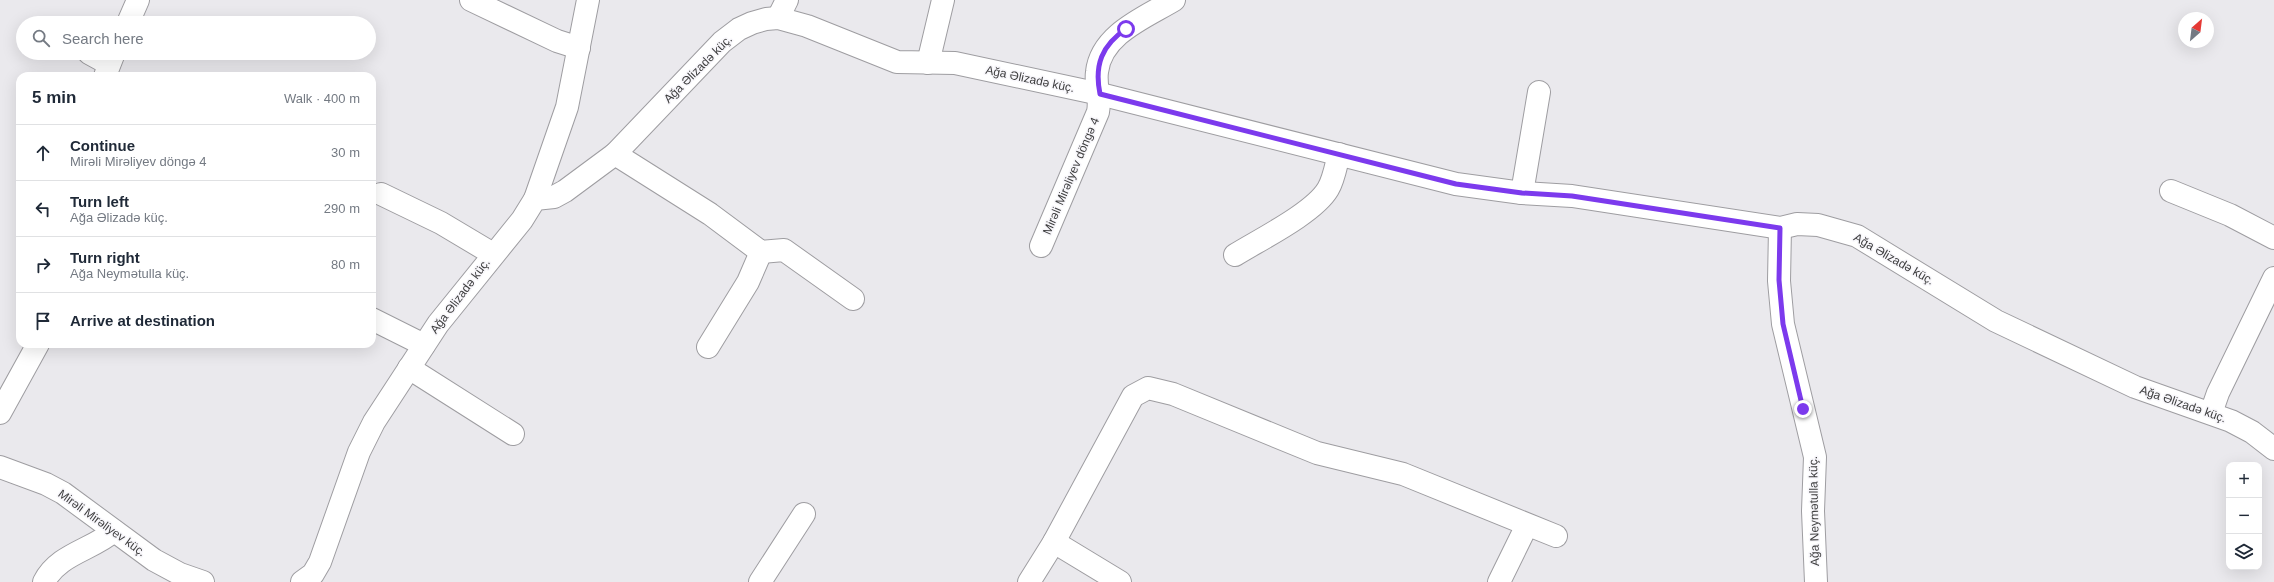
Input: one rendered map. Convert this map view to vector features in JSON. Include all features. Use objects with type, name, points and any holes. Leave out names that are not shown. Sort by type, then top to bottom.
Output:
[{"type":"street","points":[[131,16],[138,0]]},
{"type":"street","points":[[471,0],[557,41],[579,48]]},
{"type":"street","points":[[535,199],[545,176],[567,107],[588,0]]},
{"type":"street","points":[[928,63],[943,0]]},
{"type":"street","name":"Mirəli Mirəliyev döngə 4","points":[[1041,246],[1094,122],[1100,103],[1097,72],[1103,53],[1110,42],[1119,33],[1174,0]]},
{"type":"street","name":"Ağa Əlizadə küç.","points":[[302,582],[313,574],[320,562],[359,452],[374,422],[450,308],[522,220],[535,199],[554,197],[565,191],[615,154],[722,42],[739,29],[766,19],[782,9],[807,26],[897,62],[955,63],[1100,94],[1456,184],[1522,193],[1572,196],[1780,228],[1796,224],[1818,225],[1857,236],[1996,320],[2135,387],[2211,413],[2252,432],[2274,449]]},
{"type":"street","points":[[1522,193],[1539,92]]},
{"type":"street","points":[[615,154],[710,214],[761,252],[784,250],[852,299]]},
{"type":"street","points":[[1235,255],[1308,209],[1321,198],[1328,188],[1340,154]]},
{"type":"street","points":[[2171,191],[2230,215],[2274,238]]},
{"type":"street","points":[[381,194],[441,222],[493,254]]},
{"type":"street","name":"Ağa Neymətulla küç.","points":[[1780,228],[1779,280],[1783,324],[1815,457],[1813,511],[1816,582]]},
{"type":"street","points":[[708,347],[748,282],[761,252]]},
{"type":"street","points":[[2211,413],[2218,393],[2274,278]]},
{"type":"street","points":[[376,321],[424,345]]},
{"type":"street","points":[[0,413],[36,348]]},
{"type":"street","points":[[409,368],[513,434]]},
{"type":"street","points":[[1029,582],[1054,542],[1133,396],[1148,388],[1173,394],[1317,454],[1403,474],[1556,536]]},
{"type":"street","name":"Mirəli Mirəliyev küç.","points":[[0,467],[46,484],[63,493],[154,560],[180,574],[203,582]]},
{"type":"street","points":[[760,582],[804,514]]},
{"type":"street","points":[[1499,582],[1527,525]]},
{"type":"street","points":[[44,582],[59,563],[70,556],[102,542],[114,531]]},
{"type":"street","points":[[1054,542],[1120,582]]},
{"type":"route","points":[[1126,29],[1119,33],[1110,42],[1103,53],[1097,72],[1097,82],[1100,94],[1456,184],[1522,193],[1572,196],[1780,228],[1780,305],[1803,409]]}]
